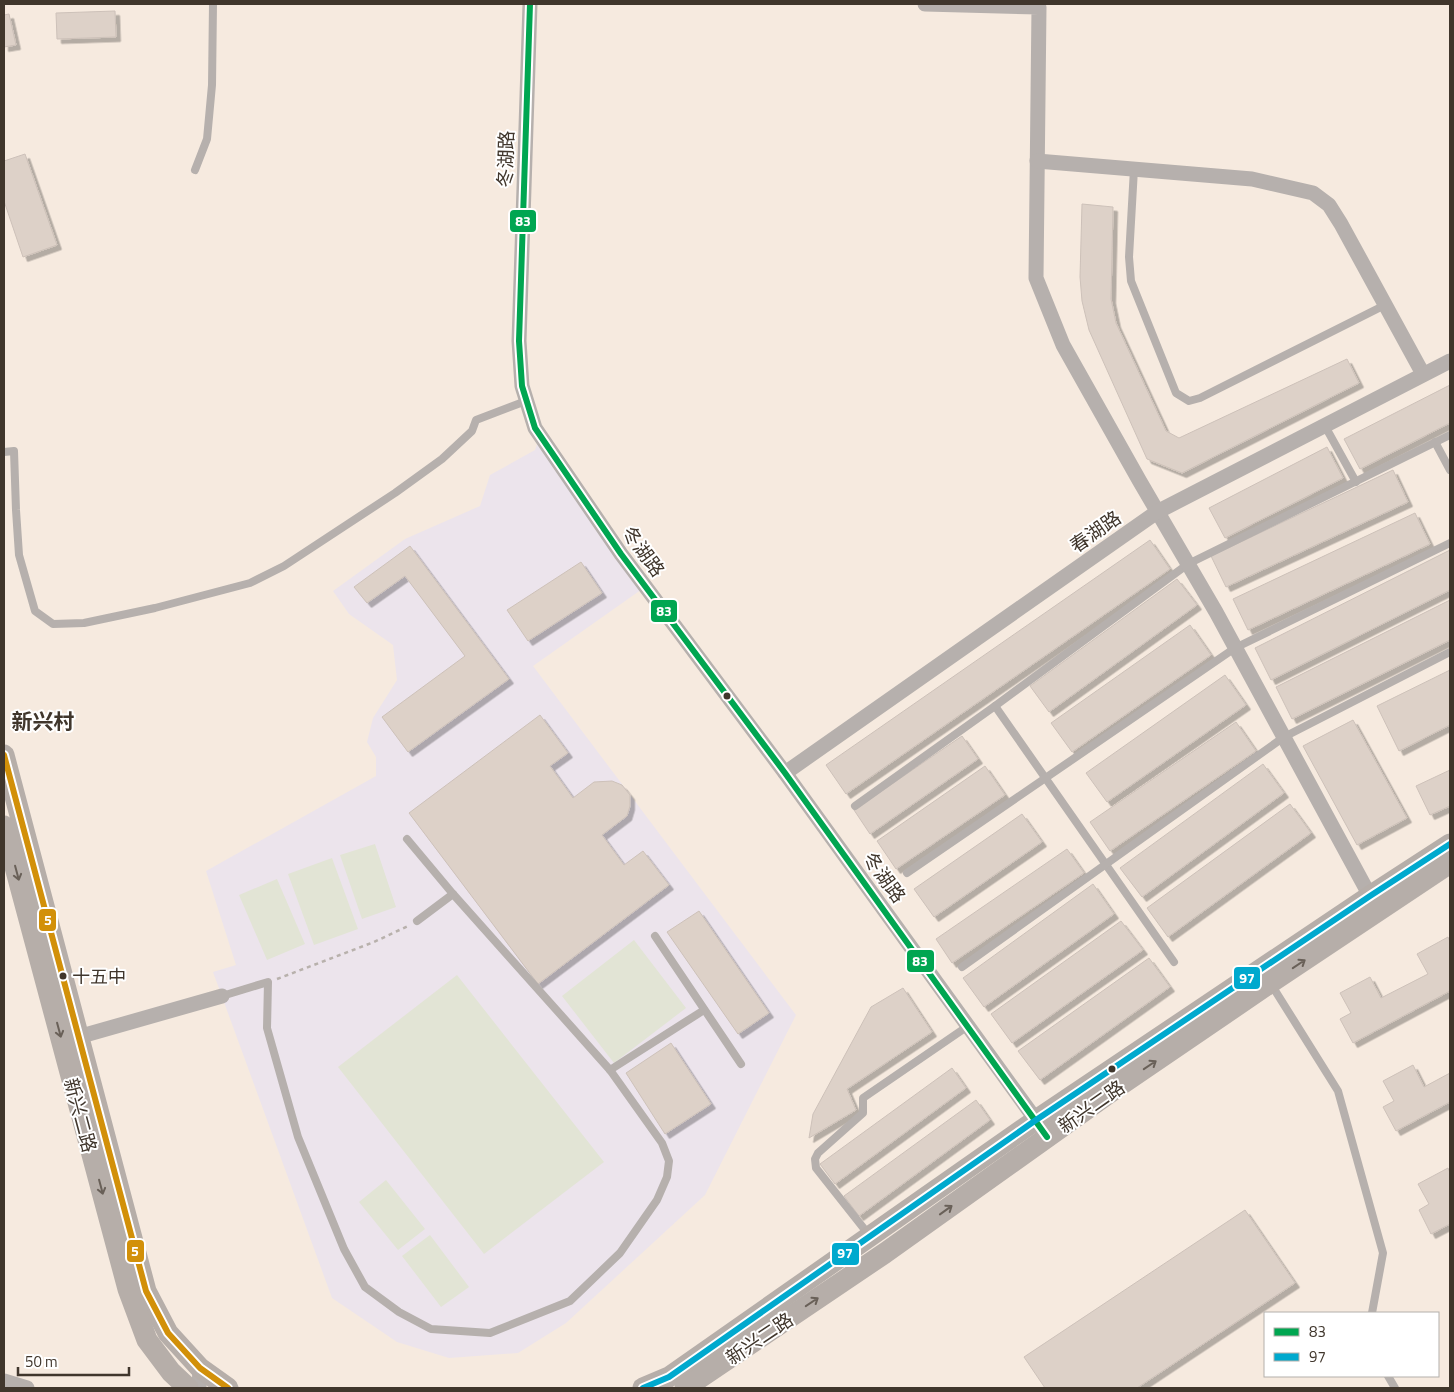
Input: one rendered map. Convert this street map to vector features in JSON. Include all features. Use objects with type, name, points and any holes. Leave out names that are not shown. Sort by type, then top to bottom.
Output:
[{"type":"main road","name":"新兴二路","points":[[4,755],[146,1291],[168,1333],[199,1378],[228,1388]]},
{"type":"main road","name":"新兴二路","points":[[4,826],[128,1288],[147,1340],[171,1372],[188,1388]]},
{"type":"main road","name":"新兴二路","points":[[685,1388],[885,1253],[1042,1129],[1370,896],[1450,844]]},
{"type":"main road","name":"新兴二路","points":[[643,1388],[670,1377],[870,1236],[1042,1129],[1270,983],[1450,863]]},
{"type":"street","name":"冬湖路","points":[[530,4],[518,341],[522,386],[535,428],[621,554],[785,773],[1042,1129]]},
{"type":"street","points":[[926,4],[1038,7],[1036,278],[1063,345],[1216,612],[1370,896]]},
{"type":"street","points":[[1037,161],[1252,179],[1313,193],[1329,205],[1341,224],[1423,374]]},
{"type":"street","name":"春湖路","points":[[785,773],[1157,512],[1450,361]]},
{"type":"street","points":[[78,1037],[222,996]]},
{"type":"street","points":[[4,1381],[27,1388]]},
{"type":"lane","points":[[195,170],[207,138],[212,85],[213,4]]},
{"type":"lane","points":[[1134,169],[1129,257],[1131,281],[1176,393],[1189,401],[1200,398],[1385,305]]},
{"type":"lane","points":[[4,452],[14,451],[19,555],[35,611],[53,624],[84,623],[155,608],[250,583],[284,566],[395,493],[442,459],[472,431],[476,420],[526,401]]},
{"type":"lane","points":[[1324,426],[1356,482]]},
{"type":"lane","points":[[855,806],[1188,564],[1450,435]]},
{"type":"lane","points":[[1436,442],[1450,470]]},
{"type":"lane","points":[[907,873],[1236,648],[1450,543]]},
{"type":"lane","points":[[962,967],[1284,737],[1450,652]]},
{"type":"lane","points":[[995,706],[1174,962]]},
{"type":"lane","points":[[222,996],[268,982],[267,1028],[298,1137],[344,1249],[365,1287],[399,1312],[432,1329],[490,1333],[570,1301],[620,1253],[657,1200],[667,1177],[669,1161],[662,1142],[610,1070],[453,894],[407,839]]},
{"type":"lane","points":[[417,921],[453,894]]},
{"type":"lane","points":[[654,936],[741,1064]]},
{"type":"lane","points":[[1270,983],[1338,1091],[1383,1253],[1372,1312]]},
{"type":"lane","points":[[610,1070],[704,1010]]},
{"type":"lane","points":[[870,1236],[816,1168],[815,1159],[818,1153],[863,1114],[864,1098],[968,1026]]},
{"type":"lane","points":[[1389,1377],[1395,1388]]},
{"type":"path","points":[[268,982],[374,942],[417,921]]},
{"type":"shaded area","points":[[540,436],[645,587],[533,666],[796,1015],[705,1195],[566,1323],[518,1353],[449,1358],[397,1342],[332,1298],[213,972],[236,965],[206,871],[376,776],[376,757],[367,742],[373,718],[397,680],[393,645],[349,614],[333,591],[405,539],[480,506],[490,475],[535,450]]},
{"type":"shaded area","points":[[375,844],[396,907],[362,919],[340,855]]},
{"type":"shaded area","points":[[332,858],[358,929],[314,945],[288,874]]},
{"type":"shaded area","points":[[277,879],[305,944],[267,960],[239,895]]},
{"type":"shaded area","points":[[634,940],[686,1008],[614,1063],[562,996]]},
{"type":"shaded area","points":[[457,975],[604,1162],[484,1254],[338,1067]]},
{"type":"shaded area","points":[[386,1180],[425,1229],[398,1250],[359,1202]]},
{"type":"shaded area","points":[[430,1235],[469,1287],[441,1307],[402,1256]]},
{"type":"building","points":[[115,11],[116,37],[57,39],[56,13]]},
{"type":"building","points":[[9,14],[16,45],[4,47],[4,15]]},
{"type":"building","points":[[25,154],[57,245],[23,257],[4,201],[4,161]]},
{"type":"building","points":[[1082,204],[1113,207],[1111,299],[1116,323],[1166,431],[1179,438],[1347,359],[1359,383],[1182,473],[1147,459],[1089,330],[1082,301],[1080,277]]},
{"type":"building","points":[[1450,385],[1450,423],[1360,469],[1344,439]]},
{"type":"building","points":[[1327,447],[1343,478],[1225,538],[1209,508]]},
{"type":"building","points":[[1393,470],[1408,502],[1226,587],[1211,556]]},
{"type":"building","points":[[1415,513],[1430,544],[1248,630],[1233,599]]},
{"type":"building","points":[[1150,540],[1170,569],[846,794],[826,765]]},
{"type":"building","points":[[410,546],[509,679],[408,752],[382,717],[465,656],[405,576],[367,603],[354,587]]},
{"type":"building","points":[[1450,550],[1450,590],[1271,680],[1255,648]]},
{"type":"building","points":[[581,562],[602,593],[528,641],[507,610]]},
{"type":"building","points":[[1177,579],[1197,605],[1049,712],[1030,686]]},
{"type":"building","points":[[1450,600],[1450,640],[1292,719],[1276,687]]},
{"type":"building","points":[[1190,625],[1211,655],[1072,752],[1051,723]]},
{"type":"building","points":[[1450,670],[1450,725],[1399,751],[1377,706]]},
{"type":"building","points":[[1225,675],[1246,705],[1107,802],[1086,773]]},
{"type":"building","points":[[540,715],[568,753],[550,766],[573,798],[594,782],[612,781],[622,785],[630,795],[630,806],[627,816],[602,835],[624,865],[643,851],[669,885],[538,984],[409,813]]},
{"type":"building","points":[[1353,720],[1407,818],[1357,845],[1303,746]]},
{"type":"building","points":[[1236,722],[1256,751],[1110,851],[1090,822]]},
{"type":"building","points":[[962,736],[978,759],[870,834],[854,810]]},
{"type":"building","points":[[1263,764],[1284,793],[1142,897],[1120,868]]},
{"type":"building","points":[[985,766],[1005,795],[896,869],[877,841]]},
{"type":"building","points":[[1450,770],[1450,806],[1430,815],[1416,786]]},
{"type":"building","points":[[1290,804],[1311,833],[1168,937],[1147,908]]},
{"type":"building","points":[[1022,814],[1042,842],[934,917],[914,889]]},
{"type":"building","points":[[1067,849],[1084,873],[952,963],[936,939]]},
{"type":"building","points":[[1093,884],[1114,914],[984,1007],[963,978]]},
{"type":"building","points":[[699,911],[769,1013],[738,1034],[667,932]]},
{"type":"building","points":[[1121,921],[1143,950],[1012,1043],[991,1014]]},
{"type":"building","points":[[1448,937],[1450,942],[1450,991],[1353,1043],[1340,1019],[1351,1013],[1340,993],[1370,977],[1381,998],[1428,974],[1417,954]]},
{"type":"building","points":[[1149,958],[1170,987],[1040,1080],[1018,1051]]},
{"type":"building","points":[[903,988],[932,1032],[847,1089],[856,1110],[809,1138],[813,1114],[871,1007]]},
{"type":"building","points":[[671,1043],[711,1104],[665,1134],[626,1073]]},
{"type":"building","points":[[1413,1065],[1424,1087],[1450,1073],[1450,1102],[1396,1131],[1383,1107],[1394,1101],[1383,1081]]},
{"type":"building","points":[[952,1068],[966,1088],[835,1184],[820,1164]]},
{"type":"building","points":[[976,1100],[990,1120],[859,1216],[844,1196]]},
{"type":"building","points":[[1448,1168],[1450,1173],[1450,1224],[1431,1234],[1419,1210],[1429,1204],[1418,1184]]},
{"type":"building","points":[[1245,1210],[1295,1283],[1137,1388],[1045,1388],[1024,1357]]},
{"type":"transit line","name":"83","points":[[530,4],[519,341],[522,386],[535,428],[621,554],[785,773],[1047,1137]]},
{"type":"transit line","name":"5","points":[[4,755],[146,1291],[168,1333],[200,1368],[228,1388]]},
{"type":"transit line","name":"97","points":[[643,1388],[669,1377],[1036,1120],[1450,844]]},
{"type":"place","name":"十五中","points":[[63,976]]},
{"type":"district","name":"新兴村","points":[[43,721]]}]
